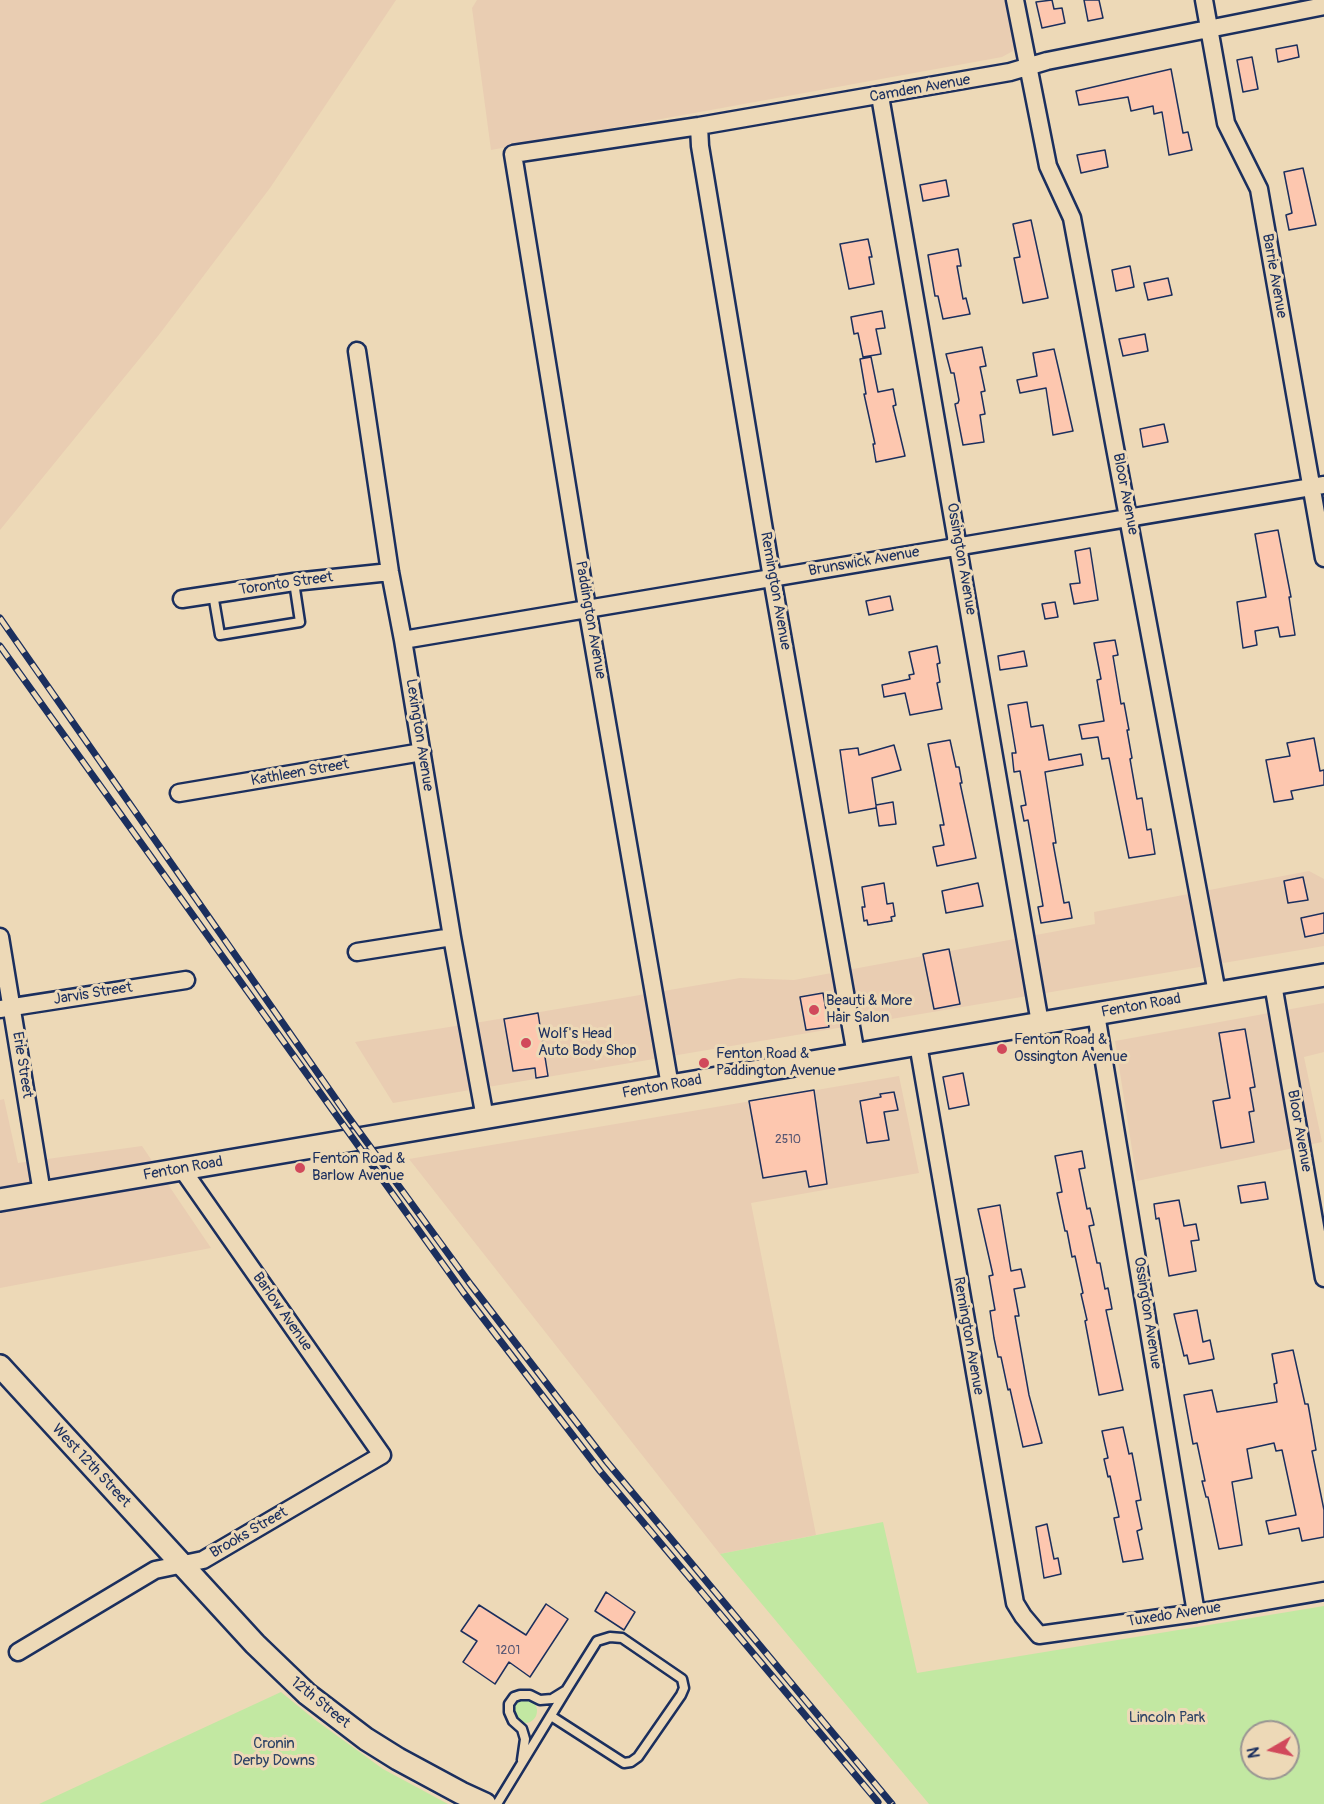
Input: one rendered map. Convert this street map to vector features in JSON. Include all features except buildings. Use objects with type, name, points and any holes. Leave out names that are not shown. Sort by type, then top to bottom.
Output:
[{"type":"street","name":"Bloor Avenue","points":[[1015,0],[1048,166],[1072,218],[1130,518],[1217,993]]},
{"type":"street","name":"Barrie Avenue","points":[[1204,0],[1226,123],[1259,189],[1317,486],[1324,558]]},
{"type":"street","name":"Camden Avenue","points":[[513,154],[880,96],[1010,72],[1047,61],[1324,6]]},
{"type":"street","name":"Ossington Avenue","points":[[880,96],[1040,1023]]},
{"type":"street","name":"Remington Avenue","points":[[699,126],[700,146],[772,578],[856,1055]]},
{"type":"street","name":"Paddington Avenue","points":[[513,154],[670,1086]]},
{"type":"street","name":"Lexington Avenue","points":[[357,351],[390,572],[485,1118]]},
{"type":"street","name":"Brunswick Avenue","points":[[403,640],[1317,486]]},
{"type":"street","name":"Toronto Street","points":[[182,599],[294,582],[390,572]]},
{"type":"street","name":"Kathleen Street","points":[[179,794],[422,752]]},
{"type":"street","name":"Erie Street","points":[[0,937],[6,1008],[42,1193]]},
{"type":"street","points":[[357,952],[452,937]]},
{"type":"street","name":"Fenton Road","points":[[0,1200],[1324,975]]},
{"type":"street","name":"Jarvis Street","points":[[6,1008],[186,980]]},
{"type":"street","name":"Bloor Avenue","points":[[1273,984],[1324,1278]]},
{"type":"street","name":"Ossington Avenue","points":[[1096,1014],[1196,1613]]},
{"type":"street","name":"Remington Avenue","points":[[918,1044],[1015,1603],[1029,1624]]},
{"type":"street","name":"Barlow Avenue","points":[[182,1169],[382,1455]]},
{"type":"street","name":"West 12th Street","points":[[3,1376],[183,1565]]},
{"type":"street","name":"Brooks Street","points":[[18,1652],[155,1570],[202,1560],[382,1455]]},
{"type":"street","name":"12th Street","points":[[183,1565],[281,1670],[336,1717],[398,1760],[485,1804]]},
{"type":"street","name":"Tuxedo Avenue","points":[[1029,1624],[1039,1635],[1196,1613],[1324,1591]]},
{"type":"lane","points":[[213,594],[220,635],[300,622],[294,582]]},
{"type":"lane","points":[[496,1804],[597,1641],[610,1637],[622,1638],[682,1679],[684,1688],[681,1695],[638,1757],[631,1762],[624,1763],[551,1716]]},
{"type":"lane","points":[[521,1764],[525,1739],[522,1729],[513,1721],[508,1712],[509,1704],[514,1697],[520,1695],[530,1695],[540,1700],[552,1700],[567,1689]]},
{"type":"shaded area","points":[[0,0],[396,0],[270,188],[158,336],[0,530]]},
{"type":"shaded area","points":[[477,0],[1009,0],[1015,39],[1013,51],[1002,57],[491,150],[472,8]]},
{"type":"shaded area","points":[[1309,871],[1324,879],[1324,946],[393,1103],[355,1042],[740,978],[794,980],[1095,924],[1094,912]]},
{"type":"shaded area","points":[[1324,1003],[1324,1052],[1304,1057],[1322,1142],[1137,1181],[1115,1041]]},
{"type":"shaded area","points":[[899,1076],[919,1173],[751,1203],[816,1535],[720,1554],[409,1159]]},
{"type":"shaded area","points":[[4,1099],[18,1163],[142,1146],[211,1248],[0,1288],[0,1100]]},
{"type":"green space","name":"Lincoln Park","points":[[883,1522],[917,1673],[1324,1606],[1324,1804],[929,1804],[720,1554]]},
{"type":"green space","name":"Cronin Derby Downs","points":[[281,1692],[383,1769],[448,1804],[39,1804]]},
{"type":"green space","points":[[525,1699],[530,1700],[536,1706],[536,1716],[530,1722],[525,1723],[520,1722],[514,1716],[513,1711],[514,1706],[520,1700]]},
{"type":"railway","points":[[0,618],[347,1115],[471,1285],[607,1462],[892,1804]]},
{"type":"railway","points":[[0,646],[463,1292],[600,1471],[878,1802]]},
{"type":"place","name":"Beauti & More Hair Salon","points":[[814,1010]]},
{"type":"place","name":"Wolf's Head Auto Body Shop","points":[[526,1043]]},
{"type":"place","name":"Fenton Road & Ossington Avenue","points":[[1002,1049]]},
{"type":"place","name":"Fenton Road & Paddington Avenue","points":[[704,1063]]},
{"type":"place","name":"Fenton Road & Barlow Avenue","points":[[300,1168]]}]
